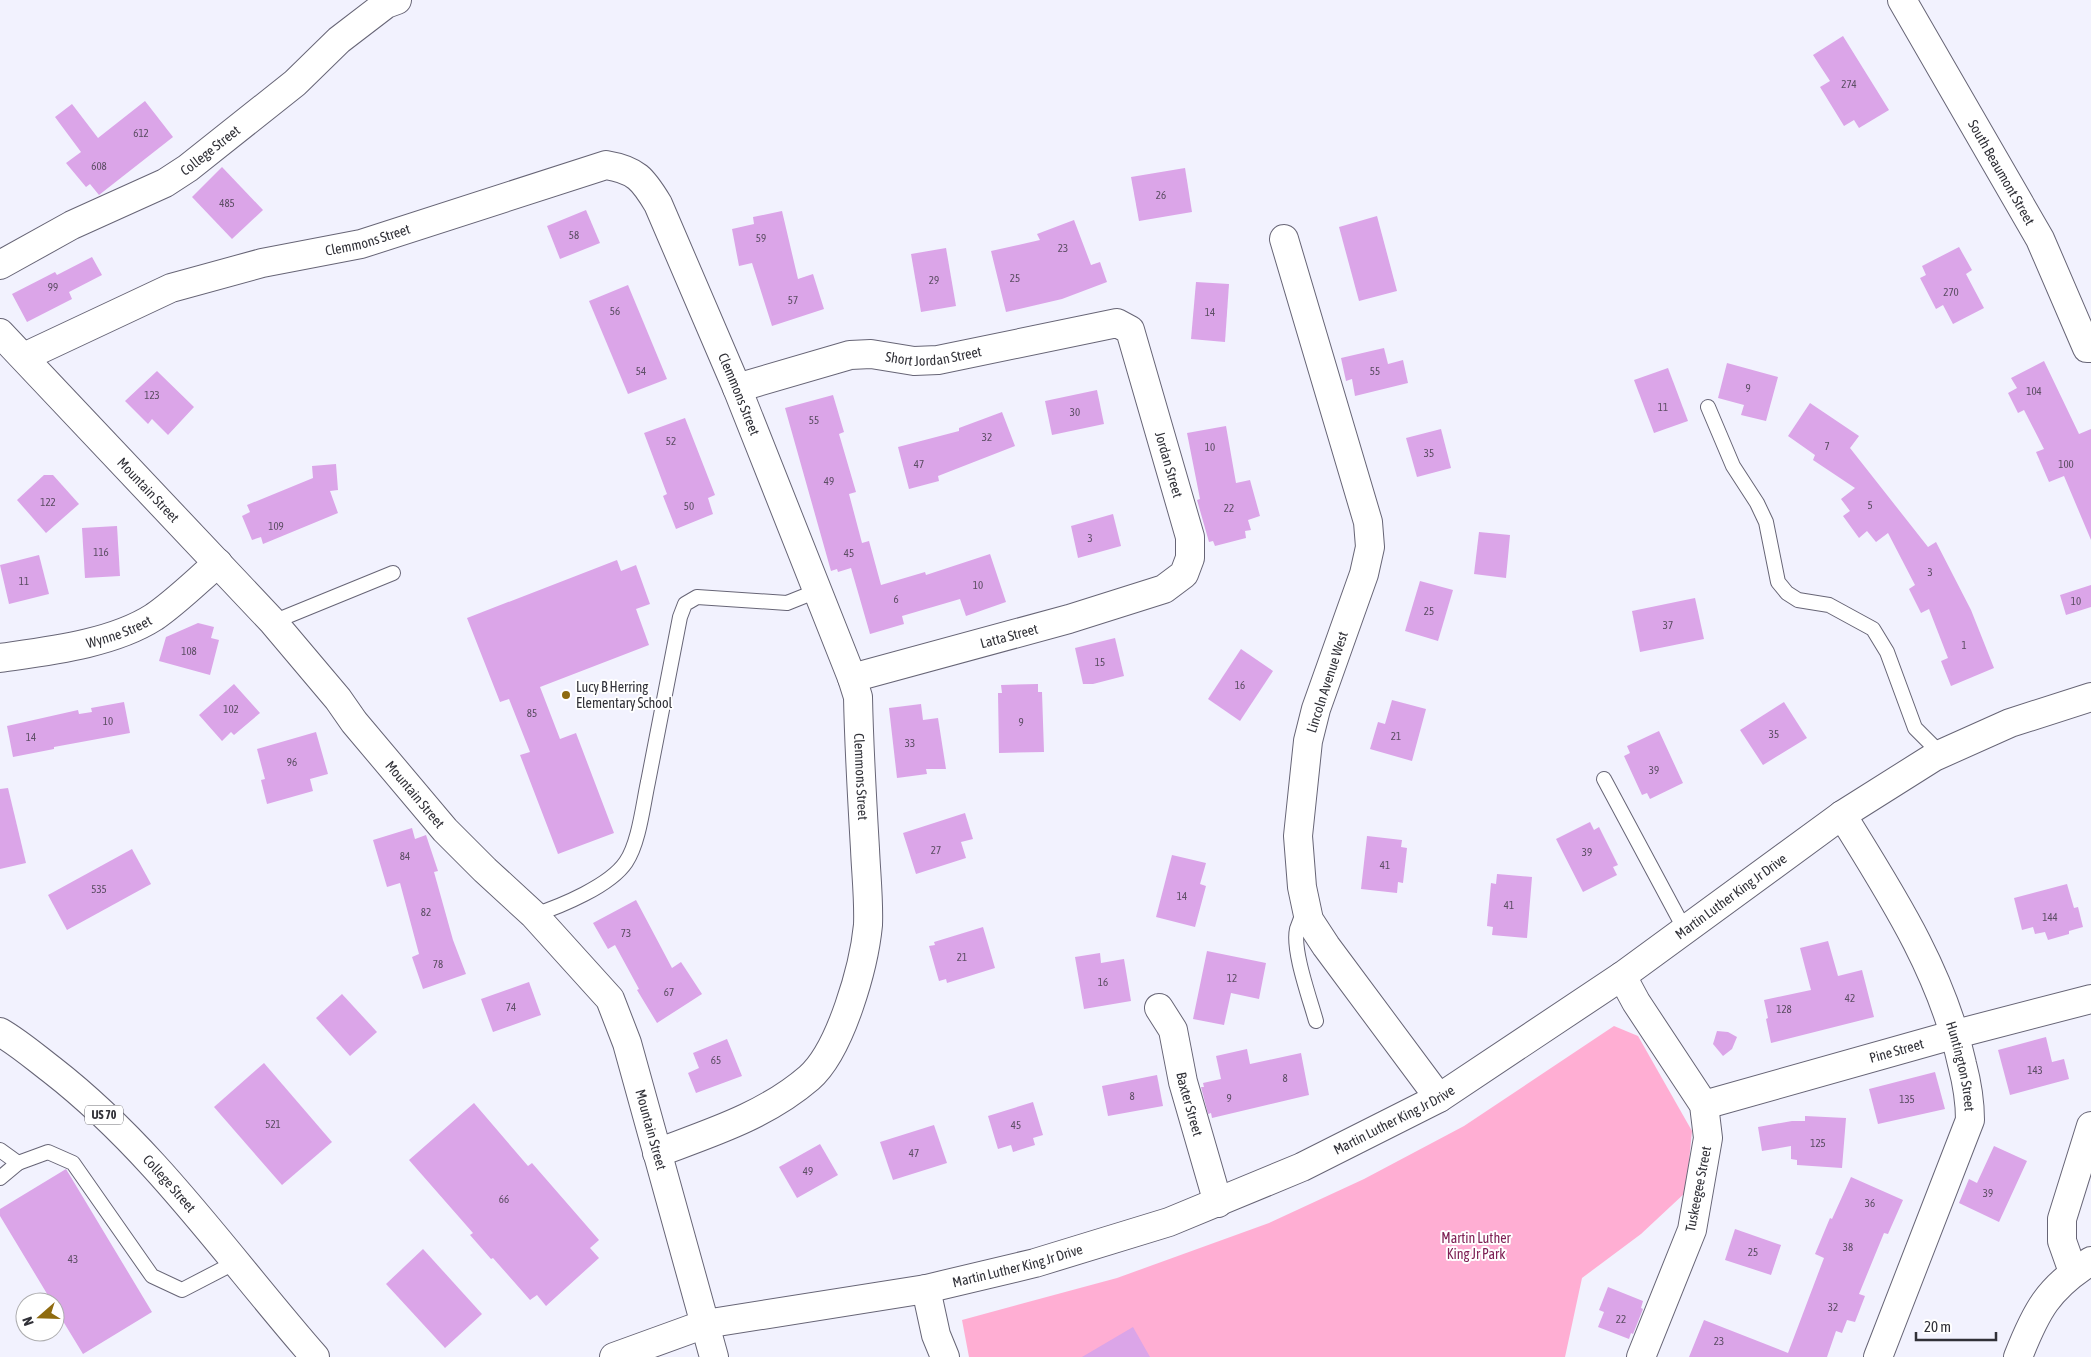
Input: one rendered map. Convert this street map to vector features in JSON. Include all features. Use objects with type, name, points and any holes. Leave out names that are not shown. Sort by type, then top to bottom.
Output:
[{"type":"street","name":"College Street","points":[[0,265],[72,226],[166,183],[188,168],[295,83],[339,40],[386,4],[397,0]]},
{"type":"street","name":"South Beaumont Street","points":[[1902,0],[2040,239],[2090,350]]},
{"type":"street","name":"Clemmons Street","points":[[24,357],[171,288],[262,263],[361,244],[606,166],[625,168],[645,183],[658,204],[738,388],[852,678],[858,698],[868,924],[857,980],[846,1014],[831,1048],[810,1076],[778,1101],[737,1122],[657,1153]]},
{"type":"street","name":"Lincoln Avenue West","points":[[1284,239],[1368,522],[1370,548],[1364,574],[1316,709],[1308,741],[1298,836],[1300,869],[1309,920],[1326,946],[1439,1098]]},
{"type":"street","name":"Short Jordan Street","points":[[738,388],[850,355],[871,354],[914,361],[938,360],[1117,323],[1130,330]]},
{"type":"street","name":"Jordan Street","points":[[1130,330],[1190,536],[1190,558],[1184,574],[1164,589]]},
{"type":"street","name":"Mountain Street","points":[[0,333],[273,622],[445,830],[534,915],[610,999],[627,1043],[693,1288],[706,1324],[714,1357]]},
{"type":"street","name":"Wynne Street","points":[[0,658],[66,648],[103,638],[134,626],[154,617],[218,563]]},
{"type":"street","name":"Latta Street","points":[[852,678],[1069,619],[1164,589]]},
{"type":"street","name":"Martin Luther King Jr Drive","points":[[614,1357],[706,1324],[926,1289],[1035,1263],[1170,1222],[1302,1166],[1439,1098],[1622,976],[1842,815],[1941,754],[2010,723],[2091,697]]},
{"type":"street","name":"Huntington Street","points":[[1842,815],[1893,896],[1937,984],[1956,1034],[1970,1100],[1970,1120],[1878,1357]]},
{"type":"street","name":"Tuskeegee Street","points":[[1622,976],[1636,1002],[1704,1105],[1708,1138],[1692,1230],[1642,1357]]},
{"type":"street","name":"Pine Street","points":[[1704,1105],[1956,1034],[2091,999]]},
{"type":"street","name":"Baxter Street","points":[[1158,1008],[1173,1030],[1183,1082],[1218,1203]]},
{"type":"street","name":"College Street","points":[[0,1032],[72,1086],[120,1130],[236,1262],[315,1357]]},
{"type":"street","points":[[2018,1357],[2032,1320],[2052,1291],[2082,1266],[2062,1241],[2062,1219],[2091,1126]]},
{"type":"street","points":[[926,1289],[936,1335],[945,1357]]},
{"type":"lane","points":[[1708,407],[1733,466],[1757,503],[1766,522],[1778,582],[1787,593],[1798,600],[1830,605],[1873,629],[1887,652],[1915,728],[1941,754]]},
{"type":"lane","points":[[273,622],[393,573]]},
{"type":"lane","points":[[534,915],[592,889],[611,877],[626,862],[633,845],[643,805],[680,617],[685,604],[697,597],[786,603],[817,591]]},
{"type":"lane","points":[[1604,779],[1684,930]]},
{"type":"lane","points":[[1307,908],[1296,931],[1299,958],[1316,1021]]},
{"type":"lane","points":[[0,1150],[18,1163]]},
{"type":"lane","points":[[0,1178],[18,1163],[48,1152],[72,1163],[152,1276],[182,1290],[236,1262]]},
{"type":"green space","name":"Martin Luther King Jr Park","points":[[1614,1026],[1638,1036],[1692,1131],[1686,1192],[1641,1234],[1582,1278],[1565,1357],[969,1357],[962,1320],[1117,1278],[1269,1223],[1364,1179],[1464,1126]]},
{"type":"building","points":[[1843,36],[1889,110],[1859,128],[1854,120],[1844,126],[1820,87],[1830,81],[1813,55]]},
{"type":"building","points":[[145,101],[173,137],[99,195],[90,184],[86,187],[66,163],[81,152],[55,117],[72,104],[98,138]]},
{"type":"building","points":[[222,167],[263,210],[232,239],[192,197]]},
{"type":"building","points":[[1185,168],[1192,212],[1139,221],[1131,177]]},
{"type":"building","points":[[586,210],[600,243],[560,259],[547,226]]},
{"type":"building","points":[[782,211],[798,279],[813,274],[824,309],[772,326],[752,263],[739,266],[732,229],[754,224],[753,217]]},
{"type":"building","points":[[1377,216],[1397,291],[1359,301],[1339,227]]},
{"type":"building","points":[[1074,220],[1091,265],[1100,262],[1107,282],[1062,299],[1006,312],[991,251],[1040,240],[1037,234]]},
{"type":"building","points":[[1959,247],[1972,270],[1966,274],[1984,308],[1953,324],[1943,305],[1936,309],[1920,278],[1926,275],[1922,266]]},
{"type":"building","points":[[946,248],[956,306],[921,312],[911,254]]},
{"type":"building","points":[[92,257],[102,275],[69,292],[72,299],[27,322],[12,294],[55,272],[57,275]]},
{"type":"building","points":[[1196,282],[1229,284],[1225,342],[1191,339]]},
{"type":"building","points":[[628,285],[667,379],[628,394],[589,301]]},
{"type":"building","points":[[1384,348],[1388,364],[1403,360],[1408,383],[1355,396],[1352,379],[1346,381],[1341,358]]},
{"type":"building","points":[[2044,361],[2079,434],[2091,429],[2091,540],[2064,476],[2049,482],[2036,452],[2044,449],[2024,410],[2018,413],[2008,393],[2017,388],[2011,378]]},
{"type":"building","points":[[1727,363],[1778,377],[1766,421],[1741,415],[1744,405],[1718,398]]},
{"type":"building","points":[[1668,368],[1688,421],[1654,433],[1634,380]]},
{"type":"building","points":[[157,371],[194,407],[168,435],[152,419],[148,424],[125,401]]},
{"type":"building","points":[[1097,390],[1104,424],[1052,435],[1045,401]]},
{"type":"building","points":[[833,395],[844,432],[839,434],[856,492],[849,494],[862,543],[869,541],[881,585],[925,572],[926,575],[990,554],[1006,602],[966,616],[960,599],[902,616],[904,624],[870,634],[851,568],[838,572],[837,569],[831,571],[785,408]]},
{"type":"building","points":[[1810,403],[1859,436],[1850,448],[1928,547],[1936,542],[1971,610],[1994,668],[1951,686],[1941,661],[1948,658],[1929,609],[1921,613],[1909,589],[1915,585],[1888,533],[1876,542],[1867,531],[1859,538],[1843,516],[1850,511],[1841,499],[1855,488],[1813,460],[1815,455],[1788,436]]},
{"type":"building","points":[[1002,412],[1015,446],[938,476],[939,481],[909,489],[898,447],[959,431],[959,428]]},
{"type":"building","points":[[685,418],[715,495],[708,498],[713,514],[676,529],[663,496],[667,494],[644,433]]},
{"type":"building","points":[[1226,426],[1236,483],[1250,480],[1260,516],[1248,520],[1251,530],[1245,531],[1246,538],[1215,546],[1213,541],[1209,542],[1197,500],[1200,499],[1187,433]]},
{"type":"building","points":[[1441,429],[1451,468],[1417,477],[1406,438]]},
{"type":"building","points":[[336,464],[338,490],[330,491],[338,513],[263,544],[261,537],[252,540],[242,516],[250,512],[247,505],[313,478],[312,466]]},
{"type":"building","points":[[44,475],[53,475],[79,504],[46,533],[17,500]]},
{"type":"building","points":[[1113,514],[1121,546],[1078,558],[1071,526]]},
{"type":"building","points":[[117,526],[120,576],[85,578],[82,528]]},
{"type":"building","points":[[1479,532],[1510,535],[1506,578],[1474,574]]},
{"type":"building","points":[[39,555],[49,594],[9,604],[0,565]]},
{"type":"building","points":[[617,560],[621,571],[636,565],[650,604],[636,609],[649,645],[540,687],[560,739],[576,733],[614,833],[558,854],[520,755],[530,752],[509,699],[500,702],[467,618]]},
{"type":"building","points":[[1420,581],[1453,590],[1438,641],[1405,631]]},
{"type":"building","points":[[2091,585],[2091,607],[2066,615],[2060,595]]},
{"type":"building","points":[[1695,598],[1704,639],[1640,652],[1632,611]]},
{"type":"building","points":[[198,623],[214,627],[211,638],[219,640],[210,675],[159,661],[166,637]]},
{"type":"building","points":[[1115,638],[1124,676],[1093,684],[1083,684],[1075,648]]},
{"type":"building","points":[[1241,649],[1273,671],[1240,721],[1208,699]]},
{"type":"building","points":[[234,684],[260,713],[234,735],[231,732],[222,741],[199,715]]},
{"type":"building","points":[[1038,684],[1038,692],[1042,692],[1044,752],[999,753],[998,693],[1002,693],[1001,685]]},
{"type":"building","points":[[1392,700],[1426,709],[1412,761],[1370,749],[1378,722],[1385,724]]},
{"type":"building","points":[[124,702],[130,733],[54,747],[54,749],[13,757],[7,726],[78,710],[79,714],[92,712],[91,708]]},
{"type":"building","points":[[1784,702],[1807,738],[1763,765],[1740,730]]},
{"type":"building","points":[[921,704],[923,720],[938,718],[946,769],[926,769],[927,774],[897,778],[889,708]]},
{"type":"building","points":[[1659,731],[1683,783],[1650,799],[1647,793],[1642,795],[1624,756],[1630,753],[1627,746]]},
{"type":"building","points":[[316,732],[328,774],[310,779],[313,791],[267,804],[261,780],[265,779],[257,749]]},
{"type":"building","points":[[8,788],[26,863],[0,869],[0,789]]},
{"type":"building","points":[[965,813],[973,839],[961,842],[966,858],[916,874],[903,833]]},
{"type":"building","points":[[1590,822],[1594,830],[1599,827],[1618,865],[1613,867],[1617,875],[1583,892],[1556,839]]},
{"type":"building","points":[[412,828],[415,839],[426,835],[438,871],[434,872],[453,940],[466,974],[423,989],[412,957],[419,954],[400,883],[387,887],[373,840]]},
{"type":"building","points":[[1367,836],[1402,840],[1401,847],[1407,848],[1403,883],[1398,882],[1397,893],[1361,889]]},
{"type":"building","points":[[132,849],[151,884],[67,930],[48,895]]},
{"type":"building","points":[[1172,855],[1206,863],[1200,884],[1206,886],[1195,927],[1156,917]]},
{"type":"building","points":[[1497,874],[1532,877],[1527,938],[1492,935],[1493,927],[1487,926],[1491,883],[1496,884]]},
{"type":"building","points":[[2067,884],[2074,908],[2078,907],[2083,927],[2069,931],[2069,934],[2048,940],[2045,932],[2035,934],[2033,927],[2022,930],[2014,898]]},
{"type":"building","points":[[636,900],[672,968],[681,962],[702,994],[657,1023],[637,990],[639,989],[615,945],[608,949],[593,923]]},
{"type":"building","points":[[983,927],[995,968],[947,983],[946,979],[939,981],[929,946],[935,945],[934,942]]},
{"type":"building","points":[[1828,941],[1838,976],[1862,970],[1874,1017],[1771,1043],[1764,1000],[1811,990],[1800,948]]},
{"type":"building","points":[[1207,951],[1266,963],[1259,999],[1231,993],[1224,1025],[1193,1019]]},
{"type":"building","points":[[1100,953],[1101,963],[1124,959],[1131,1001],[1084,1009],[1075,957]]},
{"type":"building","points":[[529,982],[541,1015],[493,1032],[481,999]]},
{"type":"building","points":[[342,994],[377,1032],[350,1056],[316,1018]]},
{"type":"building","points":[[1717,1031],[1728,1032],[1737,1037],[1732,1049],[1723,1056],[1713,1044]]},
{"type":"building","points":[[2046,1037],[2052,1062],[2064,1059],[2069,1079],[2010,1095],[1998,1050]]},
{"type":"building","points":[[727,1039],[742,1076],[696,1093],[688,1073],[699,1068],[693,1053]]},
{"type":"building","points":[[1247,1049],[1250,1064],[1301,1053],[1309,1095],[1212,1118],[1211,1113],[1208,1114],[1201,1087],[1204,1087],[1203,1083],[1221,1079],[1216,1056]]},
{"type":"building","points":[[264,1063],[332,1142],[282,1185],[214,1107]]},
{"type":"building","points":[[1935,1072],[1945,1109],[1878,1124],[1869,1089]]},
{"type":"building","points":[[1157,1075],[1163,1106],[1108,1116],[1102,1086]]},
{"type":"building","points":[[1033,1102],[1043,1135],[1033,1138],[1035,1145],[1013,1152],[1011,1145],[998,1149],[988,1116]]},
{"type":"building","points":[[474,1103],[528,1166],[532,1163],[599,1240],[590,1248],[599,1258],[546,1306],[537,1295],[530,1300],[493,1258],[491,1259],[470,1235],[473,1233],[409,1160]]},
{"type":"building","points":[[1805,1116],[1846,1118],[1842,1168],[1797,1165],[1797,1160],[1791,1159],[1791,1146],[1762,1151],[1758,1127],[1792,1121],[1805,1121]]},
{"type":"building","points":[[934,1125],[947,1163],[893,1180],[880,1142]]},
{"type":"building","points":[[820,1144],[838,1175],[797,1198],[779,1167]]},
{"type":"building","points":[[1994,1146],[2027,1161],[1999,1222],[1959,1203],[1969,1179],[1977,1183]]},
{"type":"building","points":[[66,1169],[152,1312],[83,1354],[65,1324],[65,1292],[46,1292],[0,1216],[0,1209]]},
{"type":"building","points":[[1851,1177],[1903,1200],[1888,1234],[1884,1233],[1859,1294],[1865,1296],[1855,1322],[1847,1320],[1842,1333],[1836,1331],[1827,1357],[1689,1357],[1704,1320],[1788,1353],[1824,1258],[1815,1254],[1830,1218],[1832,1219]]},
{"type":"building","points":[[1735,1229],[1781,1245],[1771,1275],[1725,1260]]},
{"type":"building","points":[[423,1249],[482,1314],[445,1348],[386,1284]]},
{"type":"building","points":[[1608,1287],[1643,1301],[1641,1308],[1643,1309],[1633,1334],[1631,1333],[1629,1339],[1598,1327],[1604,1312],[1599,1310]]},
{"type":"building","points":[[1133,1327],[1150,1357],[1082,1357]]},
{"type":"place","name":"Lucy B Herring Elementary School","points":[[566,695]]}]
